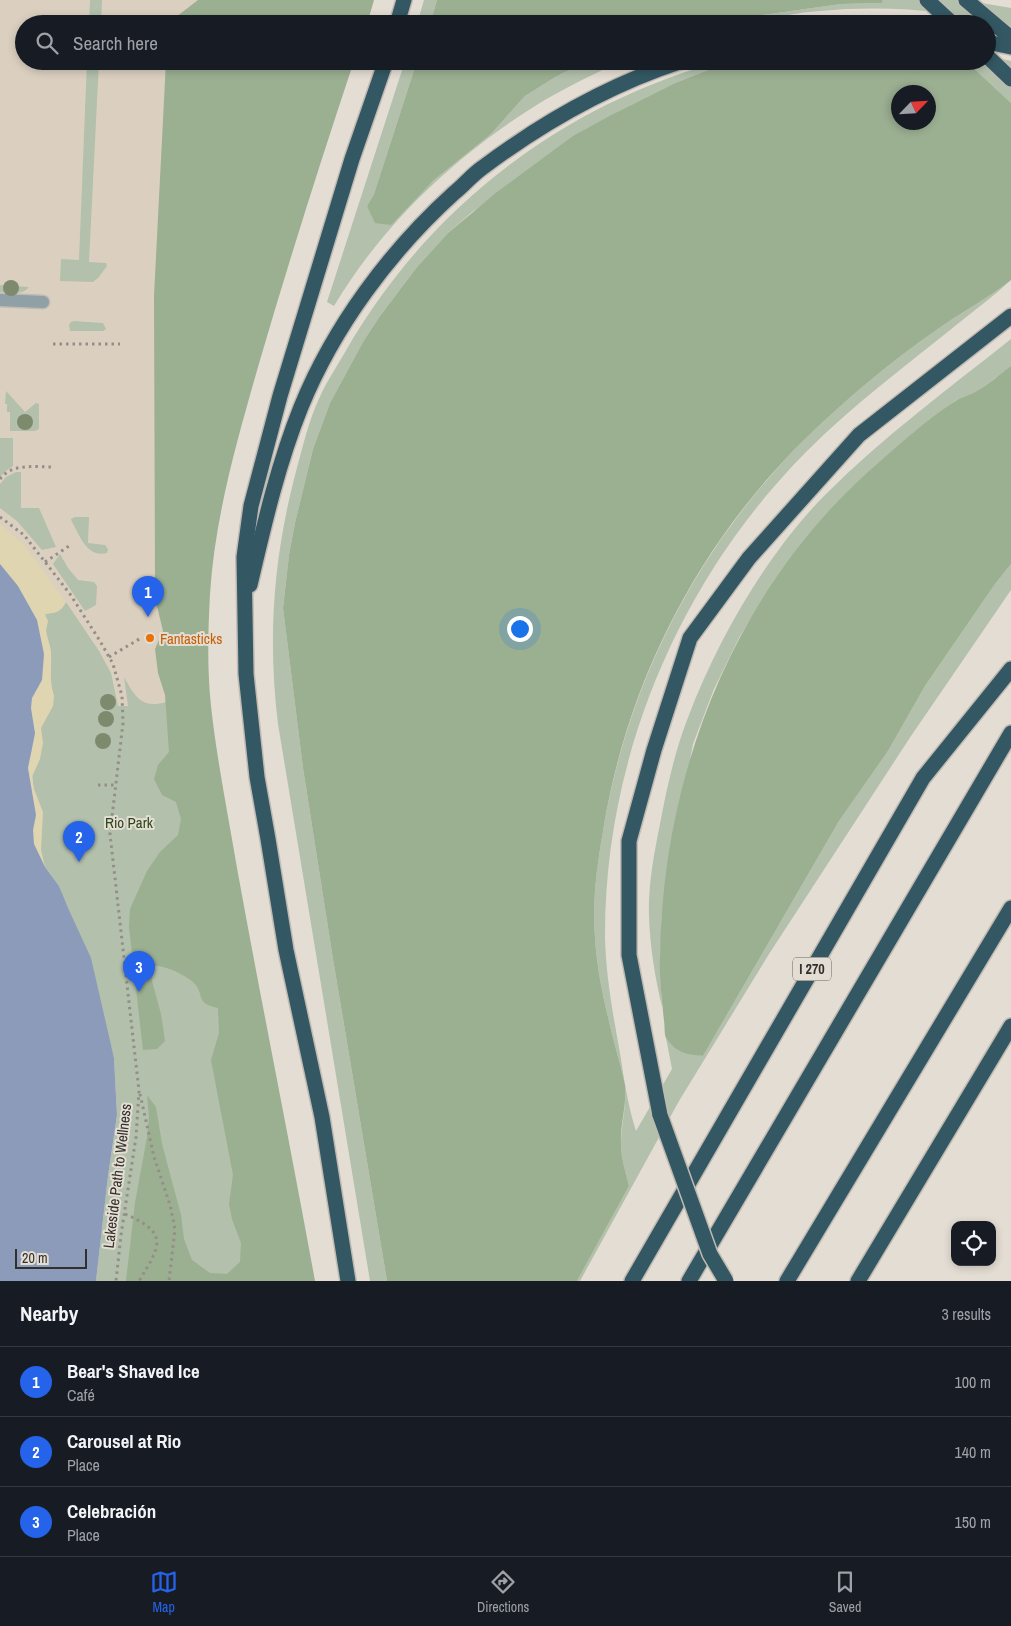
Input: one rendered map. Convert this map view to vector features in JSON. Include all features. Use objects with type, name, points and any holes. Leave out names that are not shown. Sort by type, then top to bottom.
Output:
[{"type":"highway","points":[[400,15],[404,0]]},
{"type":"highway","points":[[927,0],[943,15]]},
{"type":"highway","points":[[966,0],[984,15]]},
{"type":"highway","points":[[996,25],[1011,38]]},
{"type":"highway","points":[[996,44],[1011,47]]},
{"type":"highway","points":[[996,64],[1011,78]]},
{"type":"highway","points":[[348,1281],[322,1117],[286,950],[257,777],[246,674],[244,557],[251,506],[280,396],[352,159],[383,70]]},
{"type":"highway","points":[[244,612],[270,503],[301,407],[336,337],[393,257],[434,211],[481,169],[531,134],[583,104],[661,70]]},
{"type":"highway","points":[[726,1281],[710,1254],[660,1115],[629,955],[629,841],[654,750],[690,638],[749,558],[859,435],[1011,316]]},
{"type":"highway","name":"I 270","points":[[632,1281],[922,778],[1011,669]]},
{"type":"highway","points":[[689,1281],[1011,733]]},
{"type":"highway","points":[[787,1281],[1011,908]]},
{"type":"highway","points":[[858,1281],[1011,1026]]},
{"type":"lane","points":[[0,300],[43,302]]},
{"type":"path","points":[[53,344],[120,344]]},
{"type":"path","points":[[0,479],[7,472],[15,468],[52,467]]},
{"type":"path","name":"Lakeside Path to Wellness","points":[[0,517],[24,535],[70,594],[113,664],[122,696],[123,723],[114,785],[110,834],[139,1091],[136,1137],[116,1281]]},
{"type":"path","points":[[44,562],[69,546]]},
{"type":"path","points":[[109,657],[141,638]]},
{"type":"path","points":[[98,785],[114,785]]},
{"type":"path","points":[[139,1091],[154,1157],[170,1205],[175,1229],[169,1281]]},
{"type":"path","points":[[124,1214],[148,1225],[157,1243],[156,1252],[139,1281]]},
{"type":"shaded area","points":[[0,0],[228,0],[213,15],[15,15],[15,70],[203,70],[193,704],[31,708],[37,620],[18,586],[0,564]]},
{"type":"green space","points":[[90,0],[102,0],[101,15],[89,15]]},
{"type":"green space","points":[[198,0],[374,0],[370,15],[179,15]]},
{"type":"green space","points":[[424,0],[437,0],[433,15],[420,15]]},
{"type":"green space","points":[[437,0],[883,0],[882,3],[841,4],[763,15],[433,15]]},
{"type":"green space","points":[[883,0],[964,0],[1011,8],[1011,26],[996,23],[996,15],[956,15],[917,10],[844,9],[788,15],[763,15],[841,4],[882,3]]},
{"type":"green space","points":[[996,57],[1011,61],[1011,103],[976,70],[996,70]]},
{"type":"green space","points":[[87,70],[99,70],[89,262],[106,263],[107,266],[93,282],[60,281],[61,259],[79,260]]},
{"type":"green space","points":[[166,70],[351,70],[281,290],[235,451],[217,536],[210,594],[209,622],[208,664],[213,727],[219,767],[315,1281],[126,1281],[135,1203],[147,1137],[149,1117],[147,1095],[156,1107],[162,1144],[181,1215],[184,1239],[192,1260],[210,1273],[227,1274],[240,1262],[241,1243],[232,1219],[229,1204],[233,1175],[211,1060],[219,1033],[218,1008],[206,1004],[198,988],[187,978],[170,969],[155,966],[152,981],[161,1014],[165,1041],[157,1049],[143,1050],[129,927],[130,909],[147,871],[160,852],[178,835],[181,819],[176,802],[162,795],[154,779],[158,765],[169,752],[165,695],[158,673],[155,649],[163,631],[156,602],[139,603],[139,587],[142,583],[155,582],[154,296]]},
{"type":"green space","points":[[402,70],[414,70],[374,194],[367,206],[391,224],[434,180],[491,134],[525,96],[569,70],[602,70],[535,106],[476,147],[422,194],[398,220],[353,276],[334,306],[327,302]]},
{"type":"green space","points":[[414,70],[569,70],[525,96],[491,134],[434,180],[391,225],[375,223],[367,206],[374,194]]},
{"type":"green space","points":[[694,70],[708,70],[675,83],[617,112],[472,212],[448,233],[417,267],[363,342],[330,403],[313,449],[295,523],[283,608],[303,768],[387,1281],[370,1281],[278,724],[273,657],[273,625],[278,561],[290,497],[309,424],[325,387],[381,296],[419,249],[461,206],[506,167],[555,133],[608,104],[663,80]]},
{"type":"green space","points":[[708,70],[976,70],[1011,103],[1011,280],[944,324],[884,369],[794,449],[738,515],[710,555],[684,598],[661,642],[642,687],[626,734],[613,782],[601,844],[595,898],[594,925],[599,976],[625,1085],[621,1144],[629,1186],[577,1281],[387,1281],[303,768],[283,608],[289,555],[313,449],[330,403],[363,342],[380,316],[417,267],[448,233],[497,192],[573,136],[675,83]]},
{"type":"green space","points":[[1011,280],[843,417],[806,452],[761,502],[721,556],[687,614],[658,675],[635,738],[618,804],[608,870],[605,938],[607,967],[612,1010],[636,1131],[672,1069],[666,1038],[678,1050],[703,1056],[839,821],[888,751],[925,686],[995,584],[1011,564],[1011,590],[911,736],[769,954],[679,1101],[580,1281],[577,1281],[629,1186],[621,1144],[625,1085],[599,976],[594,925],[597,871],[613,782],[626,733],[643,686],[663,640],[686,595],[712,552],[774,472],[819,426],[884,369],[944,324]]},
{"type":"green space","points":[[0,285],[29,287],[23,292],[12,293],[0,292]]},
{"type":"green space","points":[[74,321],[103,323],[106,329],[103,331],[70,331],[69,325]]},
{"type":"green space","points":[[1011,339],[1011,366],[978,391],[955,401],[894,450],[849,490],[811,532],[774,581],[740,636],[714,689],[693,744],[662,911],[660,972],[662,1007],[650,939],[650,881],[676,755],[684,728],[714,657],[765,569],[784,542],[826,494],[893,433]]},
{"type":"green space","points":[[1011,366],[1011,564],[995,584],[925,686],[888,751],[839,821],[703,1056],[680,1051],[666,1038],[660,966],[664,890],[674,823],[691,757],[714,693],[743,632],[778,574],[820,521],[868,472],[932,417],[957,400],[981,388]]},
{"type":"green space","points":[[6,391],[25,412],[36,403],[39,404],[39,429],[35,431],[10,431],[10,412],[7,412],[7,404],[5,404]]},
{"type":"green space","points":[[0,438],[13,438],[13,466],[0,477]]},
{"type":"green space","points":[[16,472],[21,472],[21,508],[39,508],[56,547],[42,550],[17,521],[0,508],[0,484],[6,477]]},
{"type":"green space","points":[[75,517],[89,517],[88,543],[105,545],[108,549],[107,553],[100,554],[94,552],[85,545],[72,522],[71,519]]},
{"type":"green space","points":[[60,554],[78,580],[94,582],[97,586],[96,605],[85,611],[53,564]]},
{"type":"green space","name":"Rio Park","points":[[66,602],[99,651],[111,673],[118,706],[128,706],[124,677],[140,700],[151,704],[166,702],[223,812],[309,1281],[96,1281],[117,1115],[114,1058],[101,1009],[59,886],[45,867],[34,844],[33,830],[36,815],[30,753],[35,733],[54,696],[51,680],[51,650],[46,632],[45,614],[57,611]]},
{"type":"sand","points":[[0,524],[25,546],[66,602],[57,611],[45,614],[48,621],[46,631],[51,653],[50,674],[54,696],[53,706],[41,728],[43,743],[40,759],[32,777],[34,789],[43,812],[41,850],[45,867],[34,844],[33,830],[36,815],[28,768],[35,733],[31,708],[32,698],[42,680],[37,620],[18,586],[0,564]]},
{"type":"water","points":[[0,564],[18,586],[37,620],[44,654],[42,680],[32,698],[31,708],[35,733],[28,768],[36,815],[33,830],[34,844],[45,867],[59,886],[91,958],[114,1058],[117,1115],[96,1281],[0,1281]]},
{"type":"place","name":"Bear's Shaved Ice","points":[[148,617]]},
{"type":"place","name":"Fantasticks","points":[[150,638]]},
{"type":"place","name":"Carousel at Rio","points":[[79,862]]},
{"type":"place","name":"Celebración","points":[[139,992]]}]
